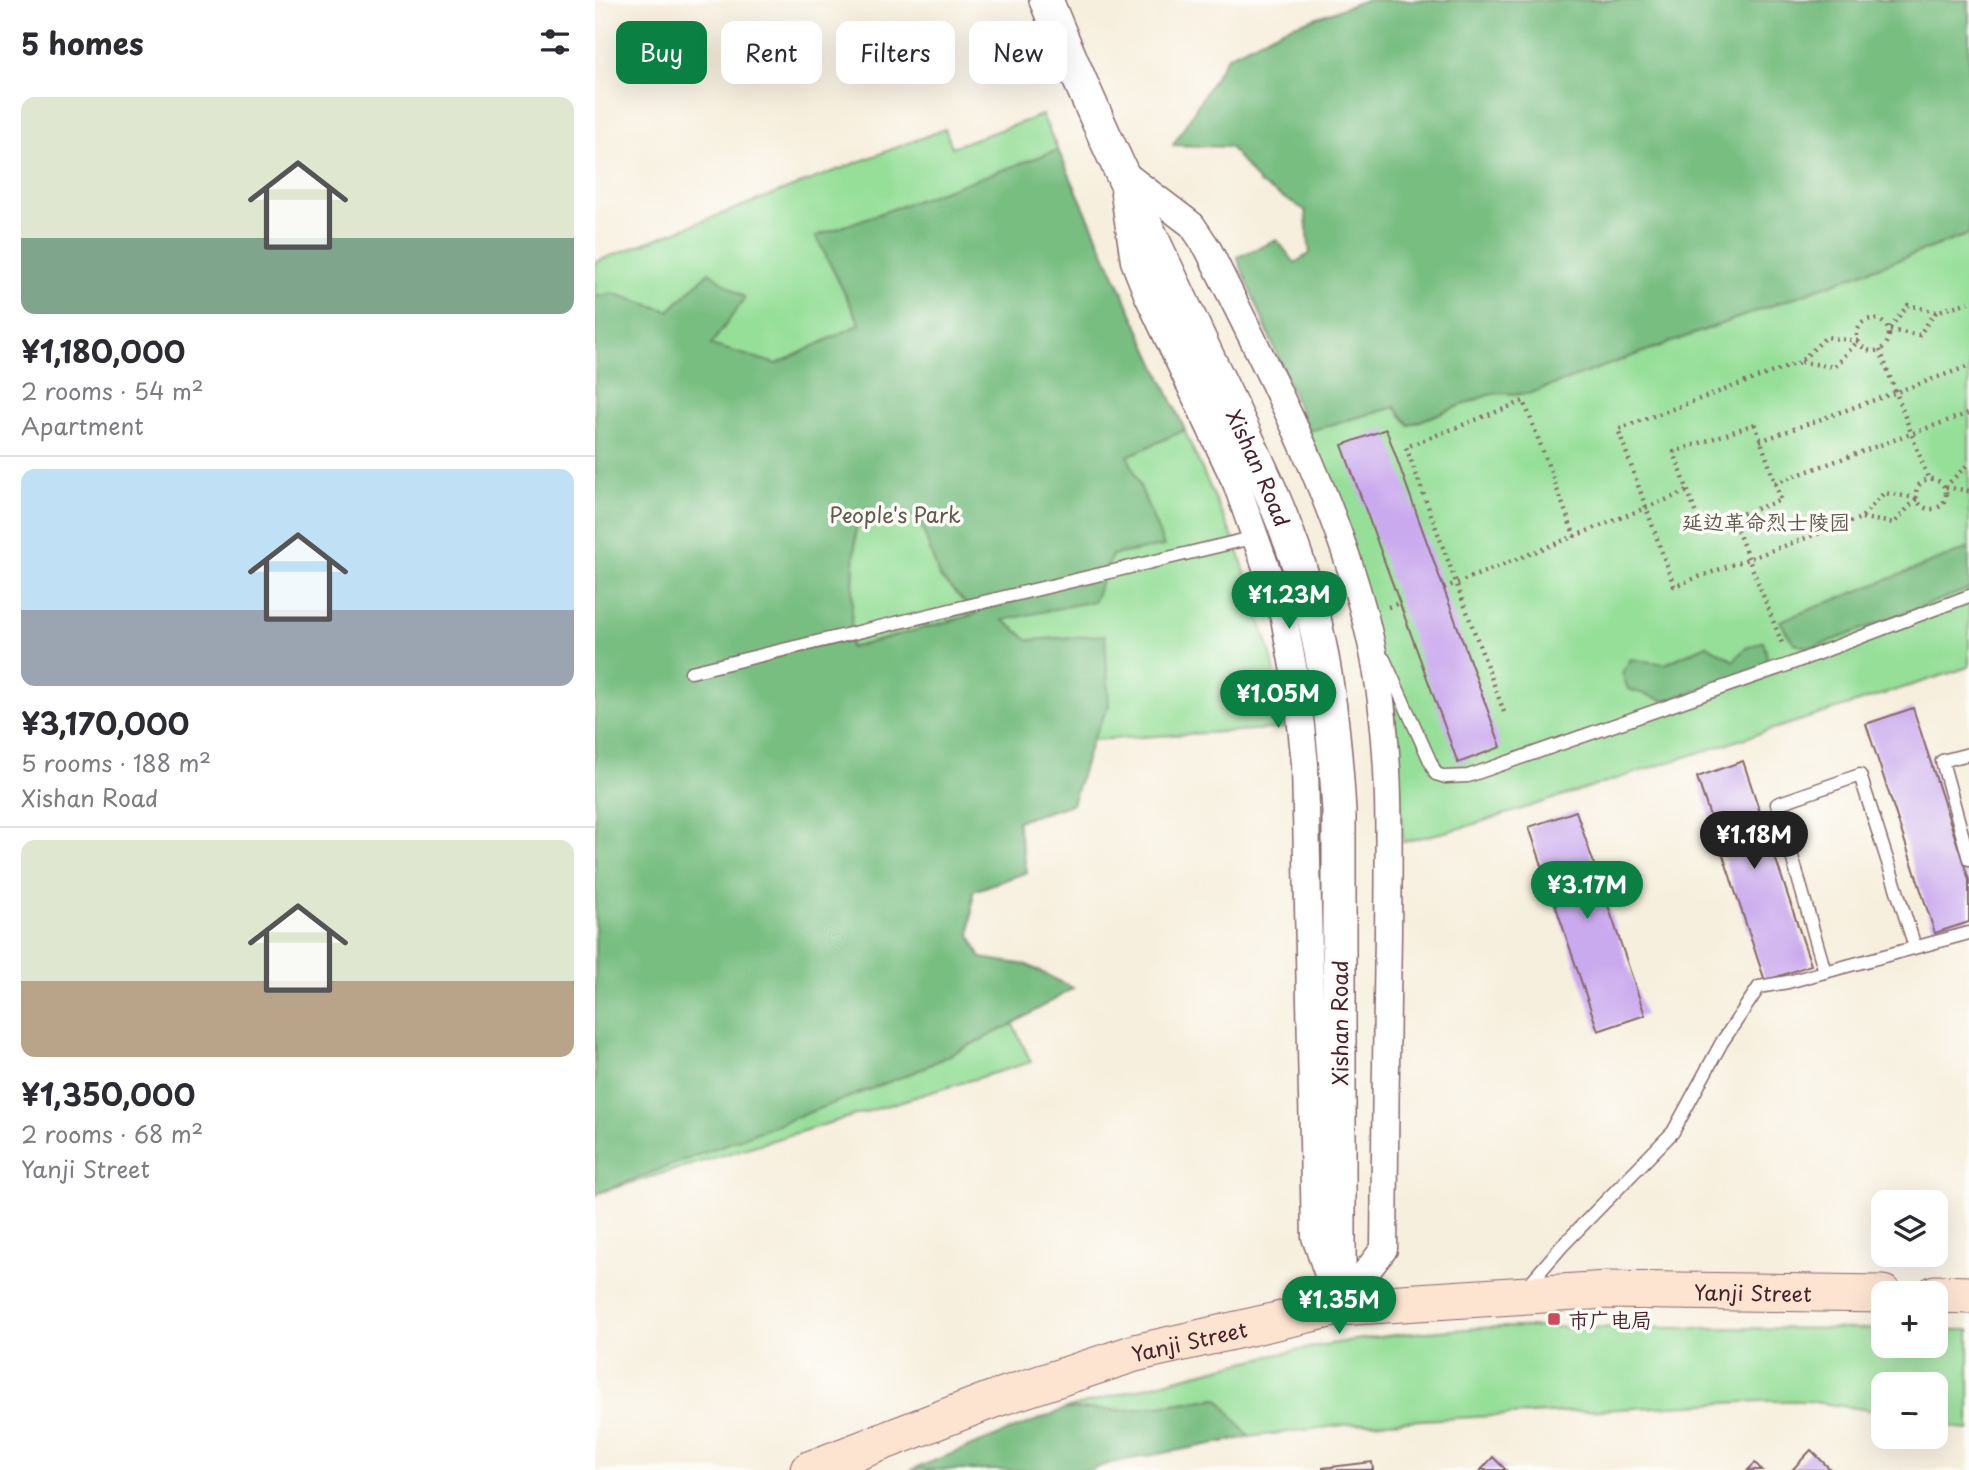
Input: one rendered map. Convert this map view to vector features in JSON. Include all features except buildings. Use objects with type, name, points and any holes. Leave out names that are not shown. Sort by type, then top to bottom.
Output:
[{"type":"main road","name":"Yanji Street","points":[[809,1470],[991,1400],[1135,1353],[1339,1307],[1607,1290],[1871,1294]]},
{"type":"main road","points":[[1948,1294],[1969,1295]]},
{"type":"street","name":"Xishan Road","points":[[1046,0],[1121,172],[1256,457],[1286,529],[1309,601],[1326,673],[1335,734],[1339,812],[1339,1307]]},
{"type":"street","points":[[1121,172],[1134,261],[1236,483],[1284,618],[1299,701],[1305,764],[1315,1237],[1339,1307]]},
{"type":"street","points":[[1121,172],[1192,225],[1208,249],[1302,441],[1337,529],[1364,614],[1381,702],[1389,789],[1384,1250],[1339,1307]]},
{"type":"lane","points":[[691,672],[1256,537]]},
{"type":"lane","points":[[1364,614],[1436,774],[1446,777],[1468,776],[1790,664],[1969,596]]},
{"type":"lane","points":[[1969,754],[1942,761],[1969,859]]},
{"type":"lane","points":[[1825,972],[1777,804],[1860,775],[1915,947]]},
{"type":"lane","points":[[1521,1294],[1562,1246],[1673,1132],[1722,1042],[1759,986],[1825,972],[1969,933]]},
{"type":"path","points":[[1936,312],[1919,335],[1888,330],[1877,320],[1867,320],[1857,331],[1857,341],[1864,350],[1880,350],[1888,341],[1888,330],[1908,305],[1936,312],[1969,302]]},
{"type":"path","points":[[1857,341],[1826,337],[1800,362],[1618,429],[1674,586],[1861,518],[1884,493],[1917,498]]},
{"type":"path","points":[[1800,362],[1835,367],[1857,341]]},
{"type":"path","points":[[1880,350],[1928,478]]},
{"type":"path","points":[[1761,441],[1969,366]]},
{"type":"path","points":[[1504,712],[1406,447],[1524,401],[1575,537]]},
{"type":"path","points":[[1775,483],[1969,413]]},
{"type":"path","points":[[1755,424],[1775,483],[1781,500],[1701,528],[1674,452],[1755,424]]},
{"type":"path","points":[[1945,487],[1969,463]]},
{"type":"path","points":[[1945,487],[1946,497],[1937,508],[1923,506],[1917,498],[1919,484],[1928,478],[1938,480],[1945,487],[1969,491]]},
{"type":"path","points":[[1444,589],[1688,491]]},
{"type":"path","points":[[1861,518],[1894,523],[1917,498]]},
{"type":"path","points":[[1733,517],[1790,664]]},
{"type":"green space","points":[[1366,0],[1969,0],[1969,234],[1528,394],[1493,393],[1409,425],[1395,407],[1308,431],[1237,257],[1277,240],[1295,263],[1310,253],[1305,210],[1260,184],[1230,147],[1173,145],[1228,56],[1283,29]]},
{"type":"green space","name":"People's Park","points":[[1042,115],[1237,547],[1272,658],[1285,728],[1092,740],[1072,804],[1017,821],[1027,872],[973,891],[970,935],[1031,1062],[598,1193],[595,1197],[595,262],[945,129],[952,147]]},
{"type":"green space","name":"People's Park","points":[[1058,150],[1185,430],[1128,456],[1164,546],[1112,555],[1094,601],[1003,620],[1029,640],[1105,635],[1109,705],[1092,740],[1072,804],[1017,821],[1027,872],[973,891],[970,935],[981,958],[1027,965],[1073,988],[1013,1024],[915,1072],[598,1193],[595,1197],[595,297],[612,293],[669,311],[709,272],[745,298],[711,345],[777,364],[860,324],[816,236]],"holes":[[[918,515],[939,576],[976,614],[850,648],[856,527]]]},
{"type":"green space","name":"延边革命烈士陵园","points":[[1969,234],[1969,667],[1465,827],[1403,842],[1393,698],[1308,431],[1395,407],[1409,425],[1493,393],[1528,394]]},
{"type":"green space","points":[[1969,548],[1969,589],[1815,647],[1797,644],[1780,621]]},
{"type":"green space","points":[[1763,641],[1767,656],[1765,666],[1666,701],[1628,689],[1622,673],[1631,659],[1665,664],[1707,645],[1734,661],[1744,649]]},
{"type":"green space","points":[[1500,1327],[1871,1329],[1871,1358],[1948,1358],[1948,1330],[1969,1330],[1969,1431],[1948,1425],[1948,1372],[1871,1372],[1871,1410],[1807,1401],[1760,1401],[1352,1424],[1249,1437],[1218,1398],[1128,1410],[1065,1409],[1297,1350],[1415,1333]]},
{"type":"green space","points":[[1218,1398],[1249,1437],[1110,1463],[1090,1470],[911,1470],[1065,1409],[1128,1410]]},
{"type":"place","name":"市广电局","points":[[1554,1319]]}]
